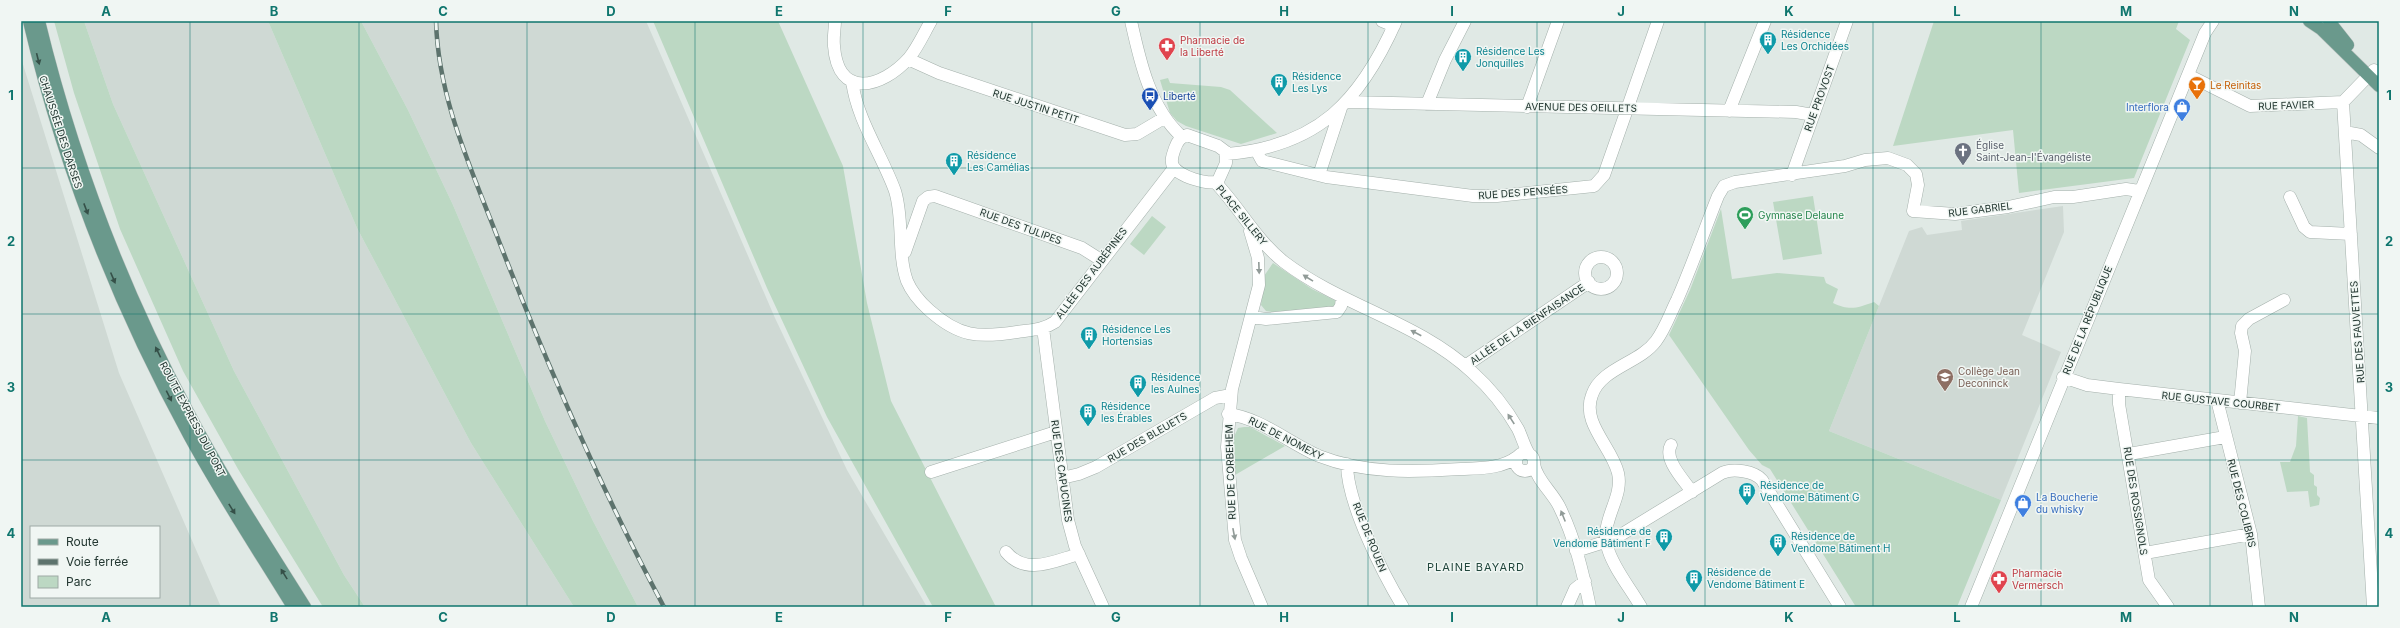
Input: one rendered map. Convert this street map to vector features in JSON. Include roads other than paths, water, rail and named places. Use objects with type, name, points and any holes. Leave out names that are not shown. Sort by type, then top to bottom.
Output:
[{"type":"main road","name":"CHAUSSÉE DES DARSES","points":[[29,21],[60,133],[99,242]]},
{"type":"main road","name":"CHAUSSÉE DES DARSES","points":[[39,21],[70,132],[102,221]]},
{"type":"main road","points":[[2310,21],[2374,74]]},
{"type":"main road","points":[[2329,21],[2374,74],[2379,86]]},
{"type":"main road","name":"ROUTE EXPRESS DU PORT","points":[[102,221],[144,323],[188,413],[226,480],[305,607]]},
{"type":"main road","name":"ROUTE EXPRESS DU PORT","points":[[99,242],[139,336],[183,423],[227,501],[293,607]]},
{"type":"street","points":[[835,21],[834,49],[843,72],[852,81],[864,85],[875,82],[891,74],[908,59],[931,21]]},
{"type":"street","points":[[1131,21],[1145,76],[1164,118],[1182,137]]},
{"type":"street","points":[[1227,154],[1274,146],[1305,132],[1344,105],[1374,67],[1395,23],[1382,21]]},
{"type":"street","points":[[1427,104],[1445,60],[1465,21]]},
{"type":"street","points":[[1527,107],[1558,21]]},
{"type":"street","name":"RUE DES PENSÉES","points":[[1256,150],[1259,159],[1264,162],[1319,175],[1396,187],[1480,196],[1592,187],[1603,178],[1658,21]]},
{"type":"street","points":[[1730,111],[1766,21]]},
{"type":"street","name":"RUE PROVOST","points":[[1792,175],[1847,21]]},
{"type":"street","name":"RUE DE LA RÉPUBLIQUE","points":[[1971,607],[2063,377],[2205,33],[2208,21]]},
{"type":"street","name":"RUE DE LA RÉPUBLIQUE","points":[[2205,33],[2213,21]]},
{"type":"street","name":"RUE JUSTIN PETIT","points":[[908,59],[939,74],[1125,135],[1137,134],[1164,118]]},
{"type":"street","points":[[2343,102],[2374,74]]},
{"type":"street","name":"RUE FAVIER","points":[[2188,75],[2250,106],[2343,102]]},
{"type":"street","points":[[852,81],[856,99],[894,190],[904,256]]},
{"type":"street","name":"RUE DES FAUVETTES","points":[[2343,102],[2363,417],[2373,607]]},
{"type":"street","name":"AVENUE DES OEILLETS","points":[[1344,105],[1427,104],[1627,108],[1796,112],[1813,115]]},
{"type":"street","points":[[1319,175],[1344,105]]},
{"type":"street","points":[[2345,132],[2361,135],[2379,148]]},
{"type":"street","points":[[1189,136],[1218,146],[1227,154],[1227,161],[1222,175],[1215,182],[1204,182],[1179,173],[1174,168],[1172,158],[1177,142],[1182,137],[1189,136]]},
{"type":"street","name":"RUE GABRIEL","points":[[1606,543],[1606,525],[1618,491],[1619,477],[1616,466],[1592,420],[1589,408],[1590,399],[1600,382],[1648,350],[1660,334],[1692,267],[1718,196],[1724,186],[1735,182],[1792,175],[1850,165],[1865,160],[1892,159],[1907,165],[1916,174],[1918,185],[1913,211],[1936,214],[1959,213],[2008,207],[2054,197],[2073,197],[2126,189],[2140,191]]},
{"type":"street","name":"ALLÉE DES AUBÉPINES","points":[[904,256],[908,284],[915,296],[938,318],[963,333],[996,336],[1043,328],[1054,322],[1064,312],[1101,260],[1174,168]]},
{"type":"street","name":"PLACE SILLERY","points":[[1215,182],[1244,217],[1261,241],[1283,261],[1311,280],[1342,297],[1419,335],[1465,366],[1487,388],[1506,411],[1536,471],[1560,508],[1576,551],[1585,581],[1590,607]]},
{"type":"street","name":"RUE DES TULIPES","points":[[904,256],[923,201],[930,196],[938,196],[1082,248],[1101,260]]},
{"type":"street","points":[[2290,198],[2304,227],[2310,232],[2316,234],[2351,234]]},
{"type":"street","name":"RUE DE CORBEHEM","points":[[1244,217],[1255,244],[1259,263],[1259,285],[1231,395],[1228,414],[1227,447],[1233,528],[1241,558],[1262,607]]},
{"type":"street","name":"ALLÉE DE LA BIENFAISANCE","points":[[1465,366],[1589,282]]},
{"type":"street","points":[[1252,317],[1266,320],[1337,312],[1341,306],[1342,297]]},
{"type":"street","points":[[2240,403],[2245,351],[2242,326],[2249,319],[2284,300]]},
{"type":"street","name":"RUE DES CAPUCINES","points":[[1043,328],[1068,520],[1079,554],[1103,607]]},
{"type":"street","name":"RUE GUSTAVE COURBET","points":[[2063,377],[2087,385],[2119,390],[2379,418]]},
{"type":"street","name":"RUE DES ROSSIGNOLS","points":[[2119,390],[2119,401],[2150,583],[2168,607]]},
{"type":"street","name":"RUE DES BLEUETS","points":[[1062,478],[1091,470],[1215,398],[1231,395]]},
{"type":"street","name":"RUE DES COLIBRIS","points":[[2217,400],[2225,437],[2251,534],[2259,607]]},
{"type":"street","name":"RUE DE NOMEXY","points":[[1228,414],[1247,418],[1314,453],[1347,464],[1400,472],[1486,467],[1506,464],[1516,457]]},
{"type":"street","points":[[931,472],[1056,432]]},
{"type":"street","points":[[2128,454],[2225,437]]},
{"type":"street","points":[[1671,445],[1668,450],[1670,458],[1692,492]]},
{"type":"street","points":[[1522,453],[1531,459],[1528,471],[1523,471],[1516,466],[1516,457],[1522,453]]},
{"type":"street","name":"RUE DE ROUEN","points":[[1347,464],[1352,490],[1366,532],[1387,579],[1403,607]]},
{"type":"street","name":"RUE DE NOMEXY","points":[[1486,467],[1523,471]]},
{"type":"street","points":[[1576,551],[1606,543],[1729,470],[1758,476],[1840,607]]},
{"type":"street","points":[[2145,553],[2251,534]]},
{"type":"street","points":[[1606,543],[1613,560],[1642,607]]},
{"type":"street","points":[[1006,552],[1014,561],[1030,566],[1079,554]]},
{"type":"street","points":[[1567,607],[1575,589],[1585,581]]},
{"type":"railway","points":[[436,21],[438,49],[449,104],[476,184],[554,378],[640,562],[664,607]]},
{"type":"place","name":"Résidence Les Orchidées","points":[[1768,55]]},
{"type":"place","name":"Pharmacie de la Liberté","points":[[1167,61]]},
{"type":"place","name":"Résidence Les Jonquilles","points":[[1463,72]]},
{"type":"place","name":"Résidence Les Lys","points":[[1279,97]]},
{"type":"place","name":"Le Reinitas","points":[[2197,100]]},
{"type":"place","name":"Liberté","points":[[1150,111]]},
{"type":"place","name":"Interflora","points":[[2182,122]]},
{"type":"place","name":"Église Saint-Jean-l'Évangéliste","points":[[1963,166]]},
{"type":"place","name":"Résidence Les Camélias","points":[[954,176]]},
{"type":"place","name":"Gymnase Delaune","points":[[1745,230]]},
{"type":"place","name":"Résidence Les Hortensias","points":[[1089,350]]},
{"type":"place","name":"Collège Jean Deconinck","points":[[1945,392]]},
{"type":"place","name":"Résidence les Aulnes","points":[[1138,398]]},
{"type":"place","name":"Résidence les Érables","points":[[1088,427]]},
{"type":"place","name":"Résidence de Vendome Bâtiment G","points":[[1747,506]]},
{"type":"place","name":"La Boucherie du whisky","points":[[2023,518]]},
{"type":"place","name":"Résidence de Vendome Bâtiment F","points":[[1664,552]]},
{"type":"place","name":"Résidence de Vendome Bâtiment H","points":[[1778,557]]},
{"type":"place","name":"Résidence de Vendome Bâtiment E","points":[[1694,593]]},
{"type":"place","name":"Pharmacie Vermersch","points":[[1999,594]]},
{"type":"district","name":"PLAINE BAYARD","points":[[1476,567]]}]
